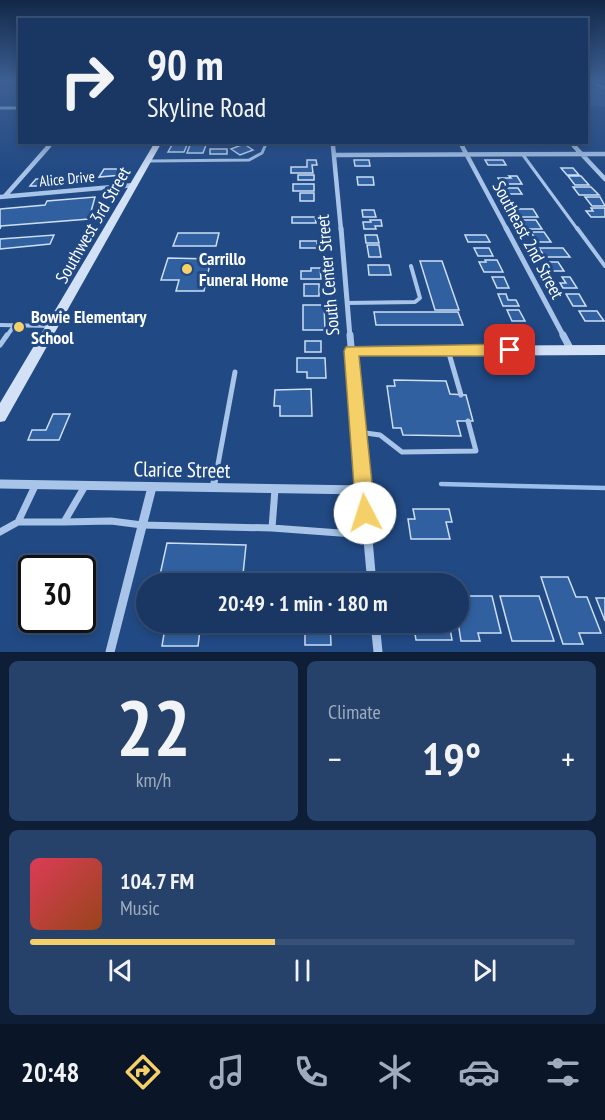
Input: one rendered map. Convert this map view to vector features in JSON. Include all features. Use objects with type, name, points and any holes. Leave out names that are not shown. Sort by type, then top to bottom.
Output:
[{"type":"street","points":[[2,196],[50,144]]},
{"type":"street","name":"Southwest 3rd Street","points":[[0,416],[158,144]]},
{"type":"street","name":"South Center Street","points":[[333,144],[371,573]]},
{"type":"street","name":"Southeast 2nd Street","points":[[461,144],[571,350]]},
{"type":"street","points":[[573,144],[605,179]]},
{"type":"street","points":[[334,155],[605,154]]},
{"type":"street","name":"Alice Drive","points":[[2,196],[136,185]]},
{"type":"street","points":[[351,351],[605,350]]},
{"type":"street","name":"Clarice Street","points":[[0,484],[363,490]]},
{"type":"street","points":[[110,652],[152,487]]},
{"type":"street","points":[[376,633],[378,652]]},
{"type":"lane","points":[[149,161],[249,160],[262,153],[266,144]]},
{"type":"lane","points":[[523,155],[605,266]]},
{"type":"lane","points":[[347,303],[415,302],[420,298],[411,266]]},
{"type":"lane","points":[[0,325],[53,326]]},
{"type":"lane","points":[[0,345],[14,325]]},
{"type":"lane","points":[[448,350],[460,395]]},
{"type":"lane","points":[[213,488],[236,372]]},
{"type":"lane","points":[[358,432],[380,435],[402,452],[476,451],[468,421]]},
{"type":"lane","points":[[18,522],[36,485]]},
{"type":"lane","points":[[64,522],[85,486]]},
{"type":"lane","points":[[272,528],[275,489]]},
{"type":"lane","points":[[0,531],[18,522],[111,521],[142,525],[272,528],[367,535]]},
{"type":"building","points":[[244,144],[253,150],[240,155],[231,149]]},
{"type":"building","points":[[172,145],[187,145],[184,152],[168,152]]},
{"type":"building","points":[[190,145],[206,145],[203,153],[187,153]]},
{"type":"building","points":[[210,149],[227,149],[227,154],[210,154]]},
{"type":"building","points":[[307,160],[316,160],[317,165],[312,165],[313,173],[291,173],[291,167],[307,167]]},
{"type":"building","points":[[354,160],[369,160],[370,166],[355,166]]},
{"type":"building","points":[[485,160],[503,160],[506,165],[488,165]]},
{"type":"building","points":[[561,168],[573,168],[579,175],[567,175]]},
{"type":"building","points":[[104,169],[125,169],[122,175],[99,177]]},
{"type":"building","points":[[298,175],[314,175],[314,180],[298,180]]},
{"type":"building","points":[[509,176],[517,176],[522,184],[501,184],[498,178],[511,178]]},
{"type":"building","points":[[568,176],[581,176],[589,185],[575,185]]},
{"type":"building","points":[[357,177],[373,177],[374,185],[358,185]]},
{"type":"building","points":[[36,179],[53,179],[46,181],[42,186],[30,186]]},
{"type":"building","points":[[293,184],[314,184],[314,191],[293,191]]},
{"type":"building","points":[[573,187],[591,187],[599,195],[579,195]]},
{"type":"building","points":[[503,188],[518,188],[522,194],[507,194]]},
{"type":"building","points":[[300,193],[314,193],[314,201],[300,201]]},
{"type":"building","points":[[95,197],[89,219],[1,226],[0,229],[0,209],[45,205],[47,201]]},
{"type":"building","points":[[585,197],[600,197],[605,206],[592,206]]},
{"type":"building","points":[[591,208],[605,208],[605,217],[591,217],[586,211],[593,211]]},
{"type":"building","points":[[516,209],[533,209],[538,217],[521,217]]},
{"type":"building","points":[[362,210],[374,210],[376,217],[363,217]]},
{"type":"building","points":[[292,217],[315,217],[316,223],[292,223]]},
{"type":"building","points":[[370,220],[381,220],[382,226],[375,226],[376,229],[364,229],[363,222],[371,222]]},
{"type":"building","points":[[522,220],[536,220],[542,229],[528,229]]},
{"type":"building","points":[[531,232],[544,232],[551,242],[537,242]]},
{"type":"building","points":[[178,233],[219,233],[216,246],[173,246]]},
{"type":"building","points":[[54,235],[50,244],[0,249],[0,239]]},
{"type":"building","points":[[365,235],[377,235],[379,243],[366,243]]},
{"type":"building","points":[[465,235],[486,235],[490,242],[468,242]]},
{"type":"building","points":[[300,241],[317,241],[317,248],[300,248]]},
{"type":"building","points":[[367,245],[379,245],[381,257],[369,257]]},
{"type":"building","points":[[474,248],[489,248],[493,256],[478,256]]},
{"type":"building","points":[[539,248],[563,248],[570,257],[545,257]]},
{"type":"building","name":"Carrillo Funeral Home","points":[[168,258],[211,259],[204,291],[176,291],[179,280],[161,280]]},
{"type":"building","points":[[485,260],[497,260],[503,272],[484,272],[479,262],[486,262]]},
{"type":"building","points":[[420,261],[442,261],[459,310],[435,310]]},
{"type":"building","points":[[547,262],[558,262],[564,271],[552,271]]},
{"type":"building","points":[[368,265],[389,265],[391,275],[369,275]]},
{"type":"building","points":[[311,268],[320,268],[321,279],[301,279],[301,271],[311,271]]},
{"type":"building","points":[[492,277],[504,277],[509,288],[497,288]]},
{"type":"building","points":[[562,277],[570,277],[577,288],[563,288],[560,283],[566,283]]},
{"type":"building","points":[[304,284],[319,284],[319,296],[304,296]]},
{"type":"building","points":[[498,294],[506,294],[508,300],[516,300],[519,306],[503,306]]},
{"type":"building","points":[[566,294],[579,294],[586,306],[573,306]]},
{"type":"building","points":[[303,305],[324,305],[325,330],[303,330]]},
{"type":"building","points":[[507,310],[519,310],[525,321],[512,321]]},
{"type":"building","points":[[579,311],[597,311],[604,321],[585,321]]},
{"type":"building","points":[[374,312],[458,312],[463,325],[376,325]]},
{"type":"building","points":[[305,341],[321,341],[321,352],[305,352]]},
{"type":"building","points":[[297,358],[325,358],[326,378],[307,378],[307,372],[297,372]]},
{"type":"building","points":[[394,380],[446,381],[450,394],[466,395],[473,421],[457,421],[461,436],[403,435],[401,428],[393,428],[387,386],[395,386]]},
{"type":"building","points":[[311,389],[312,416],[280,416],[280,406],[274,406],[275,390]]},
{"type":"building","points":[[53,414],[70,414],[59,440],[28,440],[32,430],[46,430]]},
{"type":"building","points":[[413,509],[449,509],[452,522],[446,522],[450,539],[411,539],[408,519],[415,519]]},
{"type":"building","points":[[167,543],[246,545],[243,573],[160,573]]},
{"type":"building","points":[[541,577],[568,577],[576,597],[587,597],[601,633],[579,633],[583,644],[563,644]]},
{"type":"building","points":[[469,596],[492,596],[501,633],[478,633],[480,641],[461,641],[460,633],[469,633]]},
{"type":"building","points":[[500,596],[539,596],[554,641],[512,641]]},
{"type":"building","points":[[596,598],[605,598],[605,621]]},
{"type":"building","points":[[164,633],[200,633],[198,646],[162,646]]},
{"type":"building","points":[[305,633],[330,633],[331,645],[305,645]]},
{"type":"building","points":[[415,633],[451,633],[452,640],[416,640]]},
{"type":"waterway","points":[[441,484],[605,488]]},
{"type":"place","name":"Carrillo Funeral Home","points":[[187,269]]},
{"type":"place","name":"Bowie Elementary School","points":[[19,327]]},
{"type":"route","points":[[365,513],[351,351],[510,350]]}]
